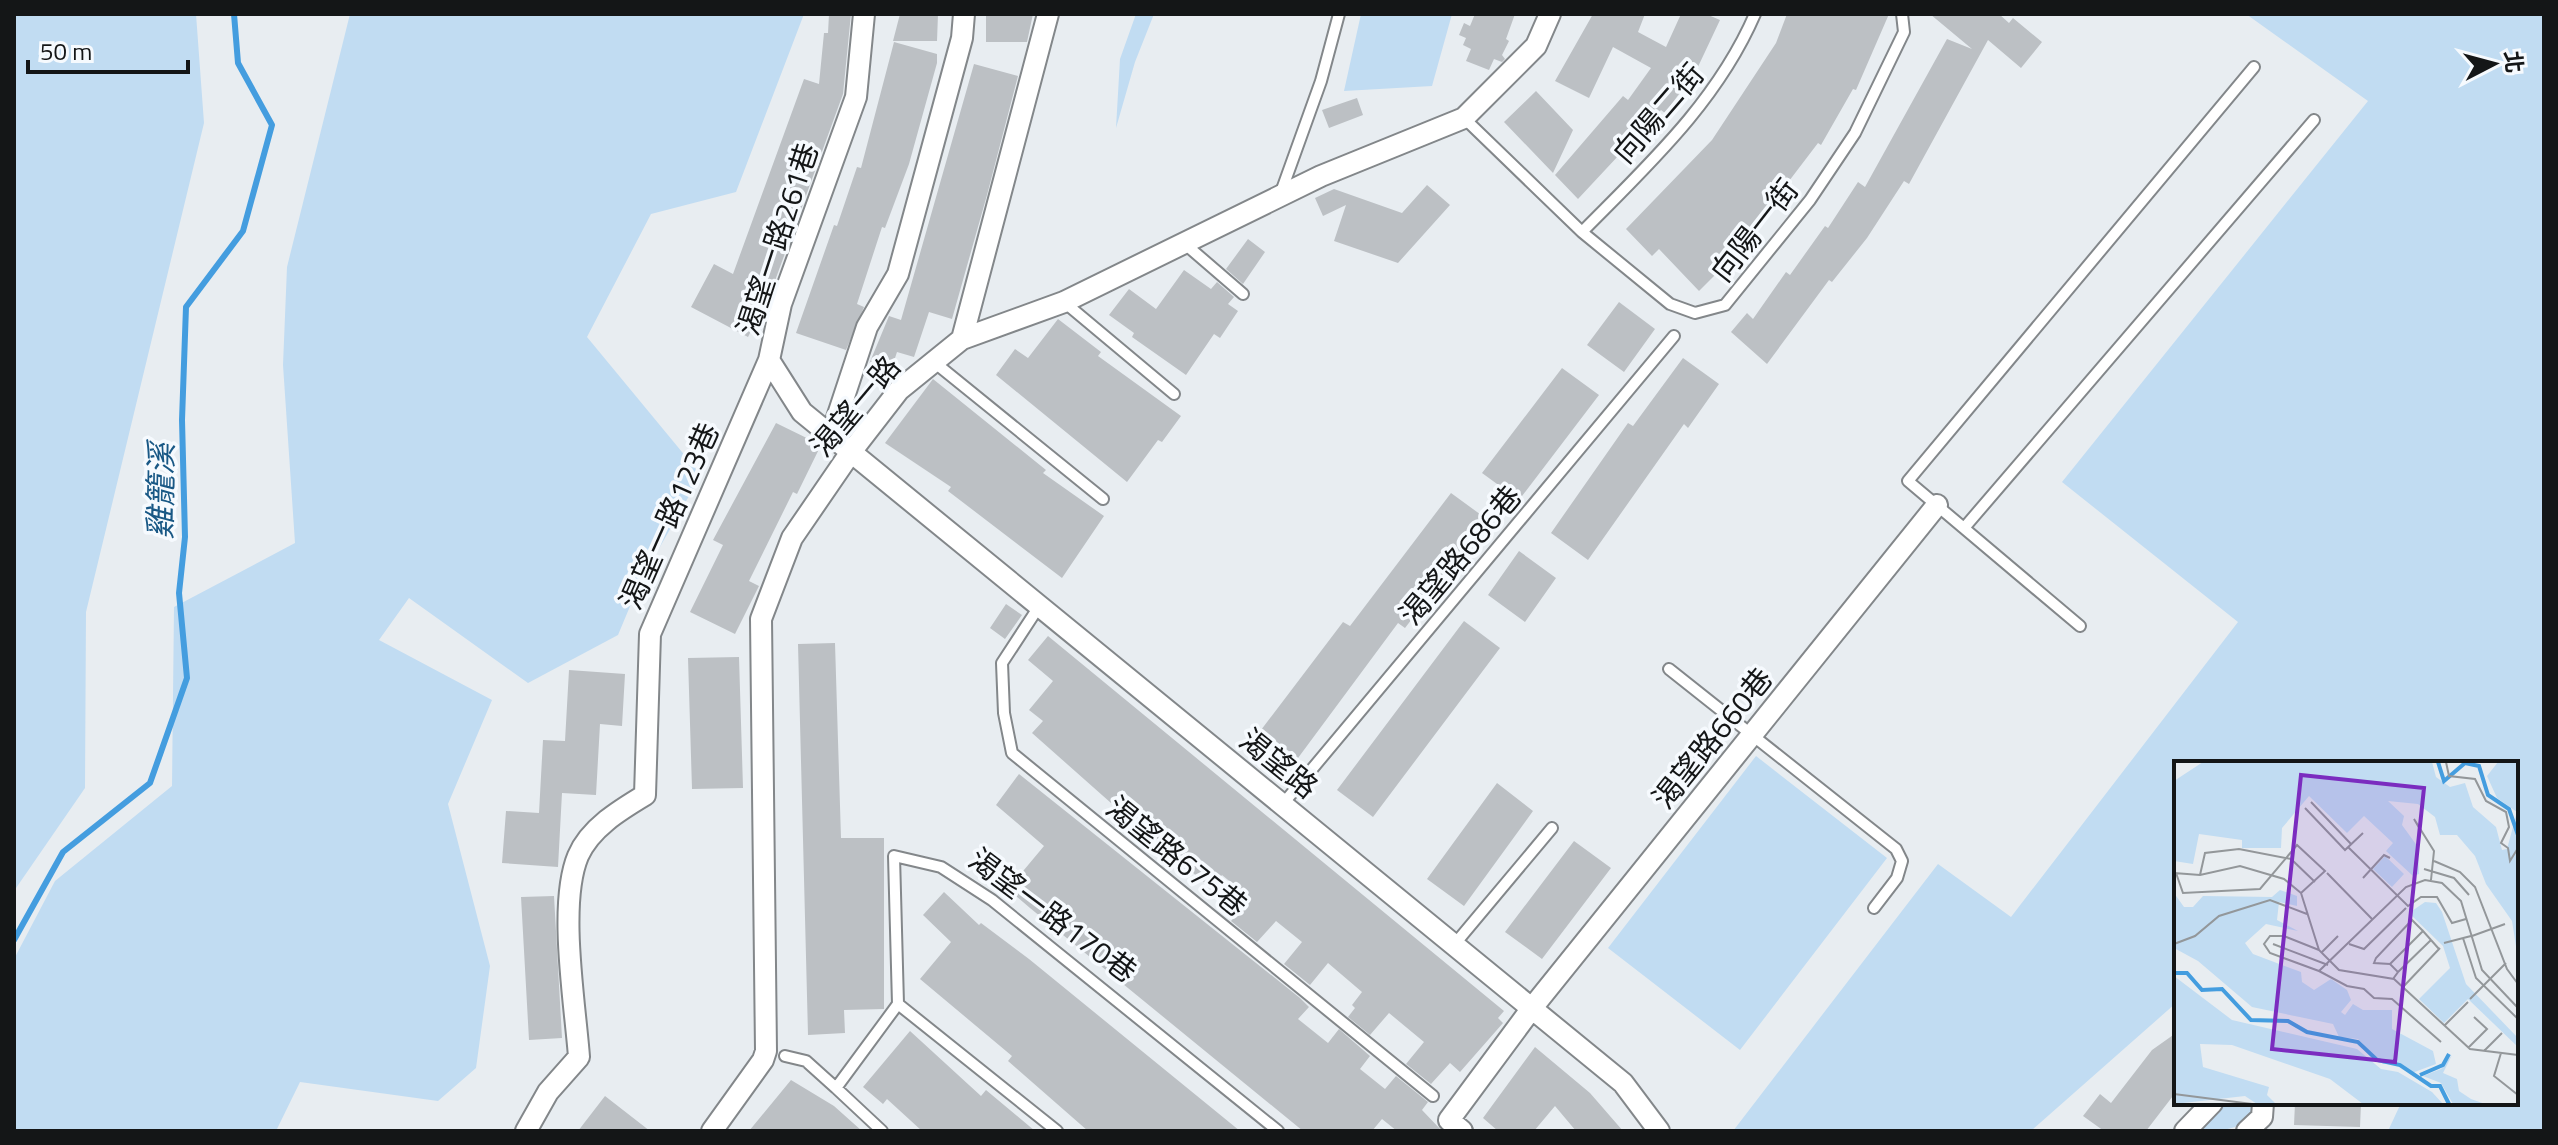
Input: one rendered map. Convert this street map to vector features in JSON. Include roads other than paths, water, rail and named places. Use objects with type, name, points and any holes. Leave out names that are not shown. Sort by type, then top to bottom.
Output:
[{"type":"street","name":"渴望一路261巷","points":[[851,452],[802,412],[769,360],[781,304],[856,97],[864,14]]},
{"type":"street","points":[[831,436],[867,327],[898,274],[959,52],[964,14]]},
{"type":"street","points":[[962,339],[1048,14]]},
{"type":"street","name":"渴望一路","points":[[775,1054],[761,619],[792,538],[851,452],[899,390],[962,339],[1064,302],[1278,200],[1321,176],[1464,118],[1536,46],[1550,14]]},
{"type":"street","name":"渴望一路123巷","points":[[526,1131],[548,1092],[579,1057],[568,893],[579,854],[608,818],[645,795],[650,634],[769,360]]},
{"type":"street","name":"渴望路","points":[[851,452],[1038,608],[1623,1083],[1659,1131]]},
{"type":"street","name":"渴望路660巷","points":[[1462,1131],[1449,1120],[1532,1008],[1937,505]]},
{"type":"street","points":[[712,1131],[763,1060],[775,1054]]},
{"type":"street","points":[[2185,1131],[2210,1105]]},
{"type":"street","points":[[2247,1131],[2262,1117],[2263,1105]]},
{"type":"lane","points":[[1278,200],[1321,81],[1339,14]]},
{"type":"lane","name":"向陽二街","points":[[1582,232],[1693,117],[1739,51],[1755,14]]},
{"type":"lane","name":"向陽一街","points":[[1464,118],[1582,232],[1670,304],[1695,313],[1725,305],[1810,200],[1855,133],[1904,32],[1902,14]]},
{"type":"lane","points":[[2080,626],[1908,481],[2254,67]]},
{"type":"lane","points":[[1964,528],[2314,120]]},
{"type":"lane","points":[[1185,244],[1243,294]]},
{"type":"lane","points":[[1064,302],[1174,394]]},
{"type":"lane","name":"渴望路686巷","points":[[1282,805],[1674,336]]},
{"type":"lane","points":[[934,362],[1103,499]]},
{"type":"lane","name":"渴望路675巷","points":[[1038,608],[1002,663],[1004,713],[1012,753],[1433,1096]]},
{"type":"lane","points":[[1669,669],[1896,849],[1902,861],[1897,878],[1874,908]]},
{"type":"lane","points":[[1454,945],[1552,828]]},
{"type":"lane","name":"渴望一路170巷","points":[[898,1004],[894,856],[941,867],[992,900],[1278,1131]]},
{"type":"lane","points":[[836,1088],[898,1004],[1057,1131]]},
{"type":"lane","points":[[775,1054],[806,1061],[882,1131]]},
{"type":"waterway","name":"雞籠溪","points":[[14,940],[63,852],[150,783],[187,678],[179,593],[185,537],[182,420],[186,307],[243,231],[272,125],[238,63],[234,14]]}]
